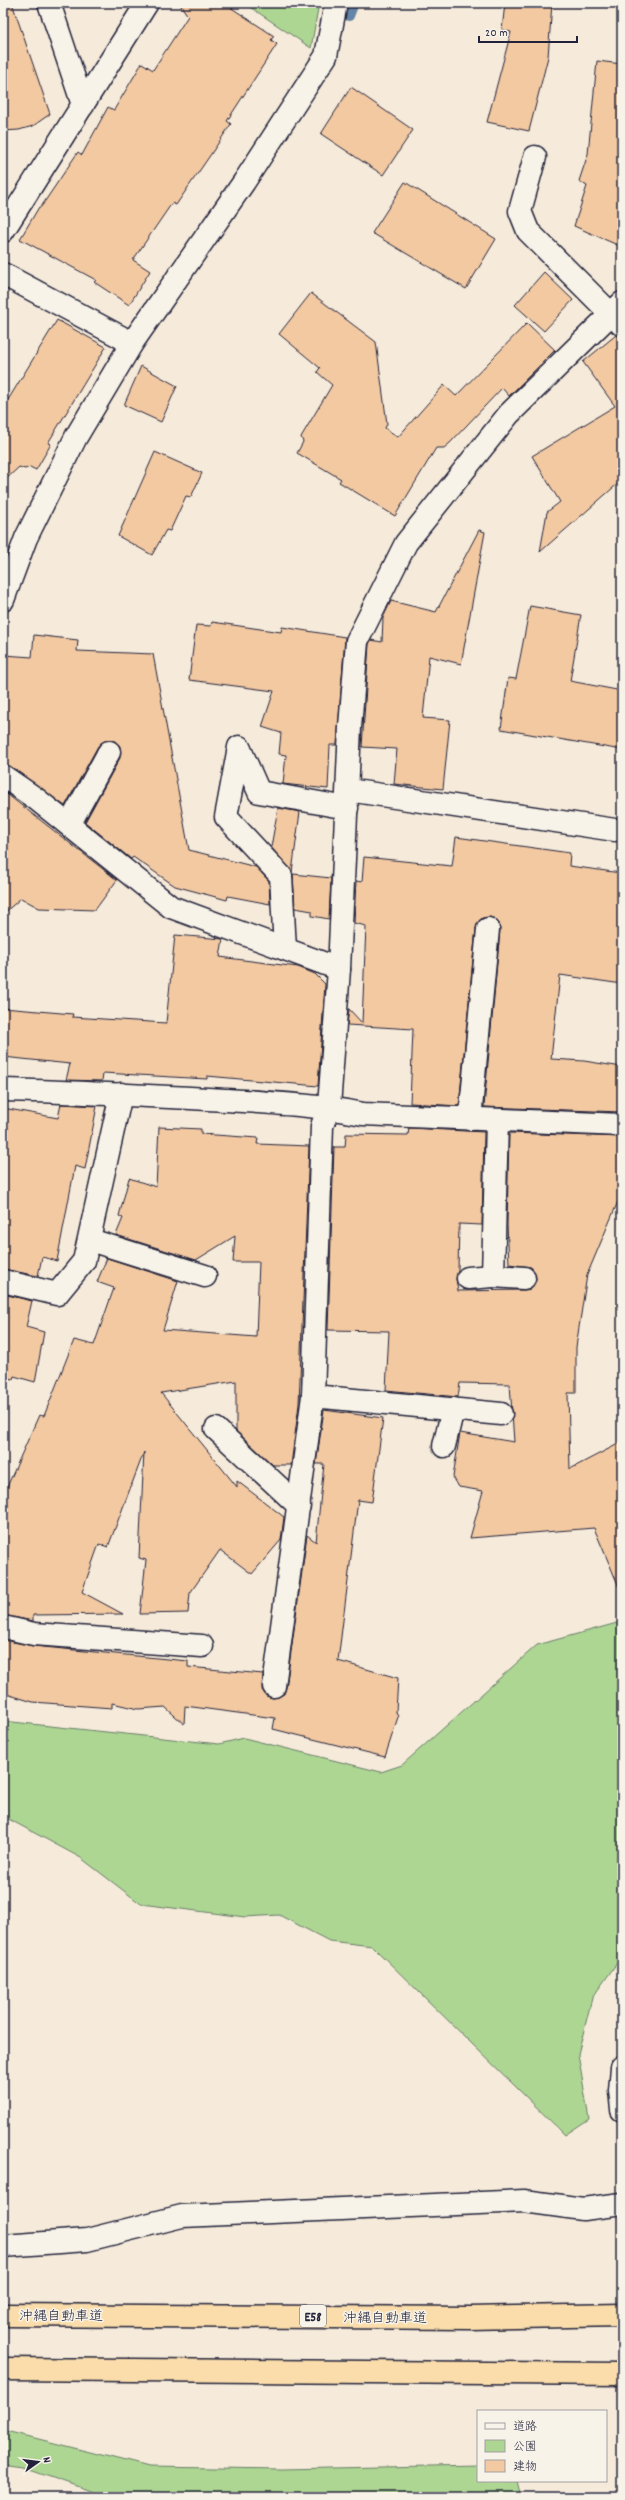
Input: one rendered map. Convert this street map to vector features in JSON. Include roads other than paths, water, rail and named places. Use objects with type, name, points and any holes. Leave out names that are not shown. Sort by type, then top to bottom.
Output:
[{"type":"highway","name":"沖縄自動車道","points":[[3,2315],[462,2318],[622,2315]]},
{"type":"highway","points":[[3,2369],[622,2374]]},
{"type":"street","points":[[49,3],[83,105]]},
{"type":"street","points":[[3,231],[147,3]]},
{"type":"street","points":[[3,600],[26,538],[76,437],[132,343],[244,182],[326,56],[336,3]]},
{"type":"street","points":[[274,1686],[314,1396],[322,1126],[329,1107],[339,969],[347,799],[357,641],[406,544],[509,414],[619,314],[528,231],[520,211],[535,157]]},
{"type":"street","points":[[3,274],[132,343]]},
{"type":"street","points":[[285,949],[281,876],[226,817],[239,747],[260,792],[347,799],[615,830]]},
{"type":"street","points":[[69,825],[109,752]]},
{"type":"street","points":[[3,776],[36,798],[171,907],[339,969]]},
{"type":"street","points":[[470,1119],[488,929]]},
{"type":"street","points":[[3,1090],[121,1094],[329,1107],[363,1114],[622,1125]]},
{"type":"street","points":[[3,1281],[57,1294],[84,1262],[121,1094]]},
{"type":"street","points":[[493,1276],[497,1120]]},
{"type":"street","points":[[90,1240],[205,1276]]},
{"type":"street","points":[[468,1278],[493,1276],[524,1278]]},
{"type":"street","points":[[314,1396],[501,1414]]},
{"type":"street","points":[[444,1446],[453,1409]]},
{"type":"street","points":[[216,1429],[298,1506]]},
{"type":"street","points":[[3,1627],[34,1634],[202,1646]]},
{"type":"street","points":[[622,2067],[620,2090],[622,2110]]},
{"type":"street","points":[[3,2246],[87,2240],[182,2216],[516,2202],[583,2209],[622,2204]]},
{"type":"waterway","points":[[349,16],[354,3]]}]
